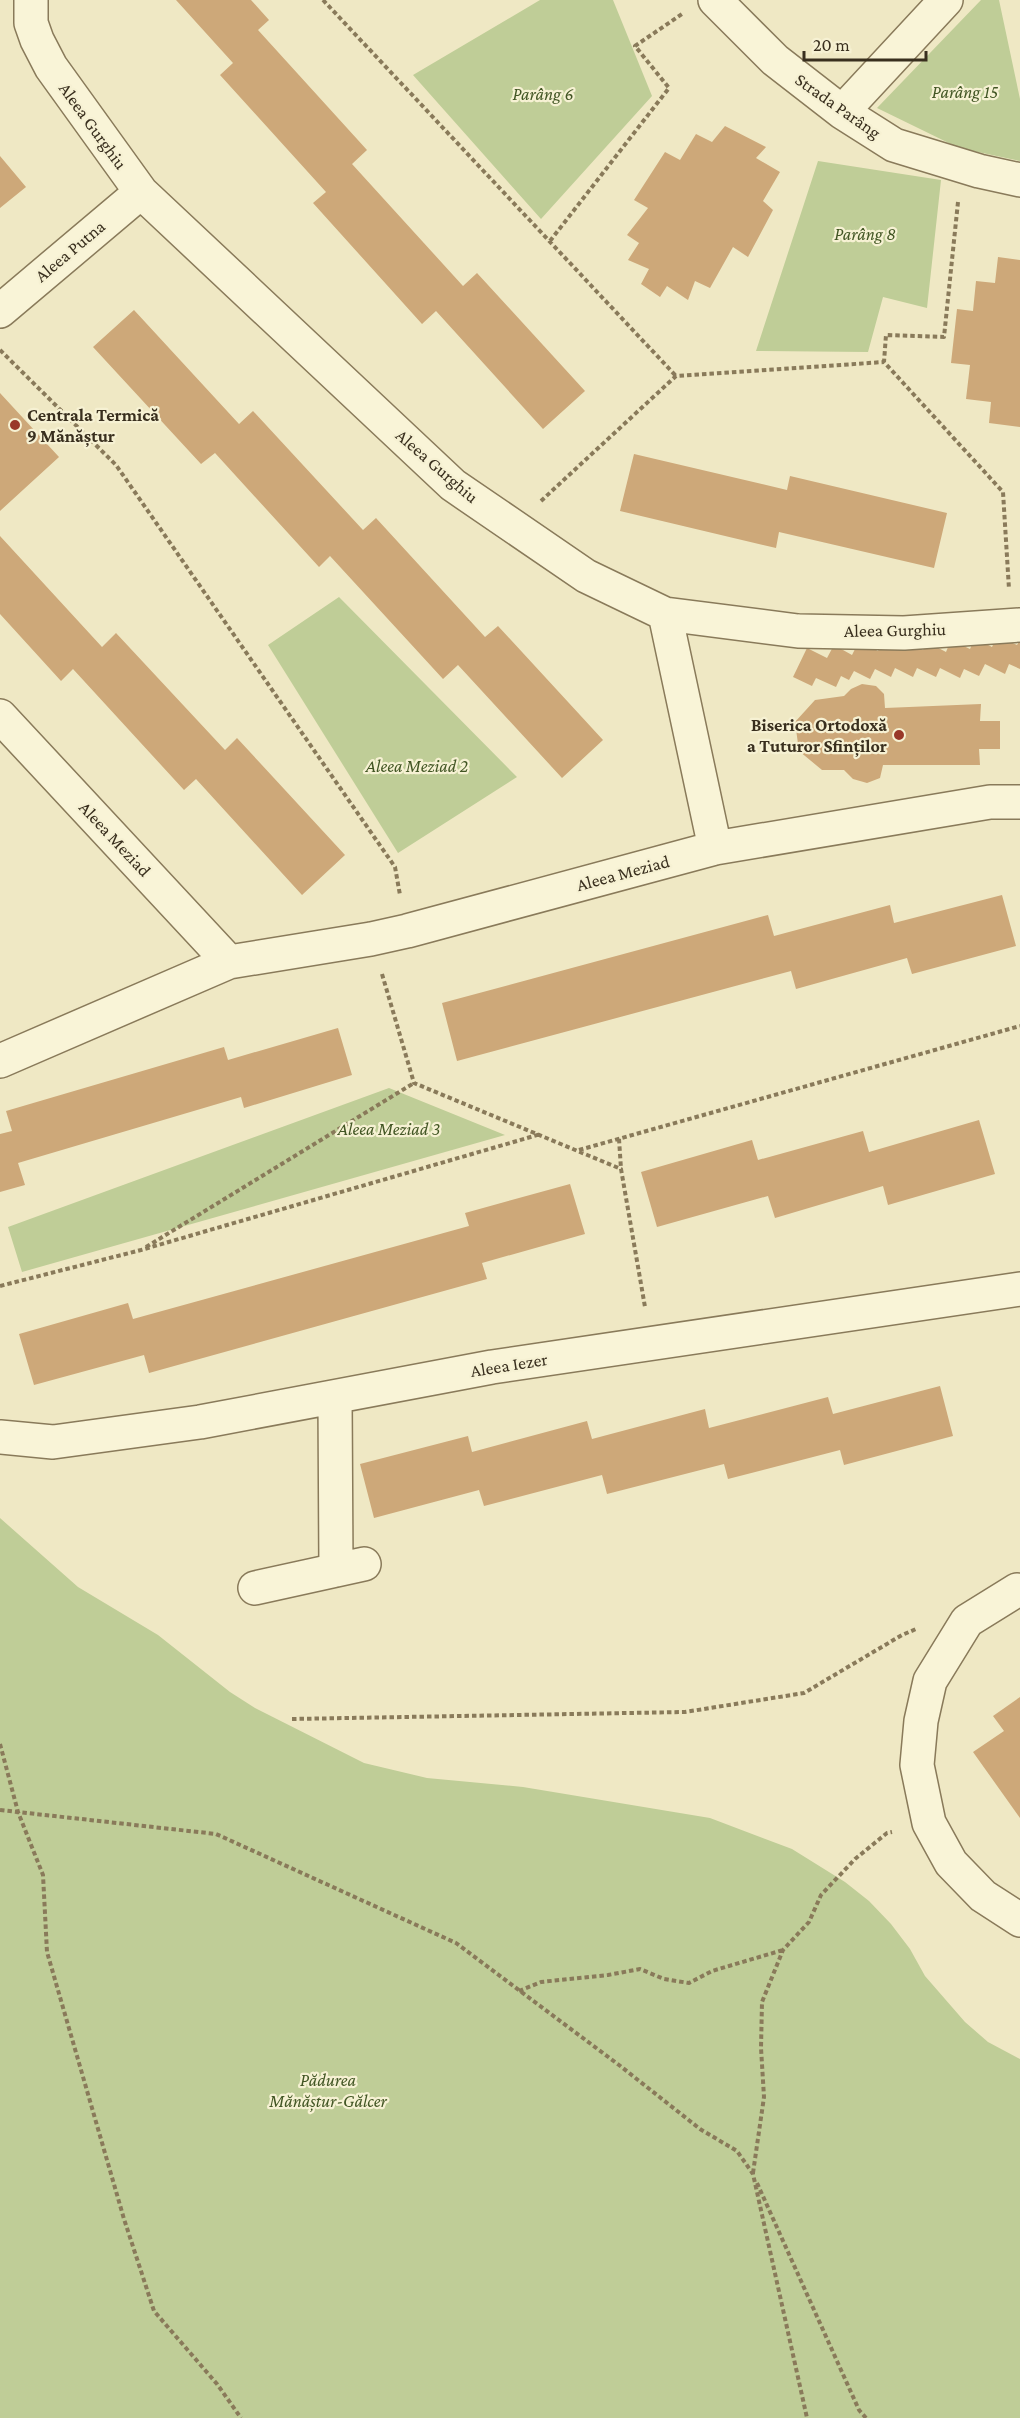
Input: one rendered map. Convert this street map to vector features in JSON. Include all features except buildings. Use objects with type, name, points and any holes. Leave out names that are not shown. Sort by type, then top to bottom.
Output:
[{"type":"street","name":"Aleea Gurghiu","points":[[31,0],[31,23],[51,67],[141,192],[453,484],[586,576],[666,614],[798,631],[904,633],[1016,625]]},
{"type":"street","name":"Strada Parâng","points":[[715,0],[775,60],[842,112],[894,145],[962,166],[1020,180]]},
{"type":"street","points":[[842,112],[946,0]]},
{"type":"street","name":"Aleea Putna","points":[[0,310],[141,192]]},
{"type":"street","points":[[666,614],[715,848]]},
{"type":"street","name":"Aleea Meziad","points":[[0,716],[229,962]]},
{"type":"street","name":"Aleea Meziad","points":[[0,1062],[229,962],[407,931],[715,848],[823,828],[990,802],[1020,802]]},
{"type":"street","name":"Aleea Iezer","points":[[0,1437],[53,1442],[200,1422],[492,1367],[1020,1289]]},
{"type":"street","points":[[255,1588],[350,1567],[335,1397]]},
{"type":"street","points":[[1019,1586],[967,1622],[930,1681],[921,1721],[917,1766],[929,1823],[951,1863],[983,1896],[1020,1920]]},
{"type":"path","points":[[323,0],[676,376]]},
{"type":"path","points":[[550,241],[669,88],[635,46],[684,13]]},
{"type":"path","points":[[962,166],[944,337],[885,335],[884,362],[1003,492],[1016,625]]},
{"type":"path","points":[[0,350],[116,465],[395,867],[407,931]]},
{"type":"path","points":[[513,527],[676,376],[884,362]]},
{"type":"path","points":[[371,939],[414,1083]]},
{"type":"path","points":[[579,1150],[1020,1026]]},
{"type":"path","points":[[414,1083],[621,1169]]},
{"type":"path","points":[[141,1250],[414,1083]]},
{"type":"path","points":[[0,1286],[141,1250],[541,1134]]},
{"type":"path","points":[[619,1139],[621,1169],[652,1342]]},
{"type":"path","points":[[292,1719],[685,1712],[804,1693],[902,1635],[923,1627]]},
{"type":"path","points":[[0,1744],[18,1812],[44,1875],[47,1952],[124,2219],[154,2311],[217,2384],[241,2418]]},
{"type":"path","points":[[0,1810],[216,1834],[456,1943],[700,2129],[737,2151],[753,2174],[859,2410],[866,2418]]},
{"type":"path","points":[[807,2418],[753,2174],[764,2097],[761,2048],[762,2002],[783,1950],[809,1922],[820,1894],[855,1859],[887,1833],[929,1823]]},
{"type":"path","points":[[519,1991],[541,1982],[640,1969],[664,1979],[689,1983],[712,1971],[783,1950]]},
{"type":"green space","name":"Parâng 6","points":[[540,0],[613,0],[652,96],[541,219],[413,75]]},
{"type":"green space","name":"Parâng 15","points":[[981,0],[999,0],[1020,99],[1020,161],[959,148],[877,108]]},
{"type":"green space","name":"Parâng 8","points":[[818,161],[941,180],[927,308],[883,297],[868,352],[756,351]]},
{"type":"green space","name":"Aleea Meziad 2","points":[[339,597],[517,777],[398,853],[268,645]]},
{"type":"green space","name":"Aleea Meziad 3","points":[[389,1088],[505,1135],[22,1272],[8,1227]]},
{"type":"green space","name":"Pădurea Mănăștur-Gălcer","points":[[0,1518],[78,1587],[158,1635],[230,1692],[255,1708],[364,1763],[427,1778],[523,1787],[710,1818],[792,1849],[845,1882],[869,1901],[891,1924],[910,1949],[925,1976],[965,2022],[988,2042],[1020,2059],[1020,2418],[0,2418]]},
{"type":"place","name":"Centrala Termică 9 Mănăștur","points":[[15,425]]},
{"type":"place","name":"Biserica Ortodoxă a Tuturor Sfinților","points":[[899,735]]}]
